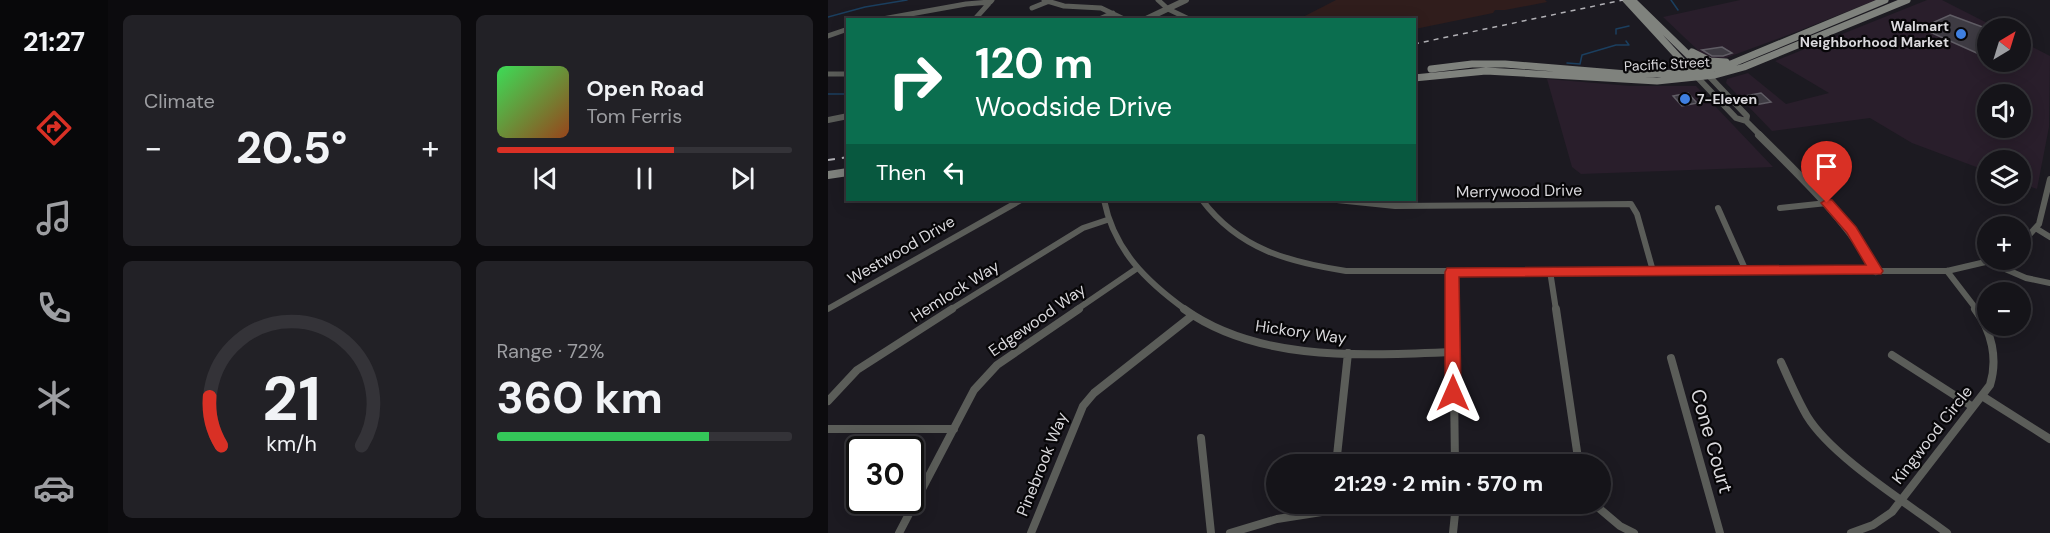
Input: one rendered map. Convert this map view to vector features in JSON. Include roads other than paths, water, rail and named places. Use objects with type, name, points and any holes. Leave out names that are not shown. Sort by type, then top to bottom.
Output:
[{"type":"main road","points":[[1626,0],[1676,42],[1707,74]]},
{"type":"main road","points":[[1632,0],[1665,43],[1695,75]]},
{"type":"main road","name":"Pacific Street","points":[[1707,74],[1885,0]]},
{"type":"main road","name":"Pacific Street","points":[[1416,78],[1495,63],[1645,75],[1707,74],[1744,67],[1907,0]]},
{"type":"main road","points":[[1812,40],[1812,35],[1828,28],[1829,24]]},
{"type":"main road","points":[[1676,42],[1697,56],[1714,62],[1723,63],[1757,53]]},
{"type":"main road","points":[[1645,75],[1668,71],[1674,64],[1665,43]]},
{"type":"main road","points":[[1510,71],[1516,67],[1544,70],[1552,67]]},
{"type":"main road","name":"Pacific Street","points":[[1416,72],[1463,68],[1609,80],[1662,81],[1695,75]]},
{"type":"main road","points":[[828,176],[846,172]]},
{"type":"street","points":[[1158,0],[1168,9],[1187,18]]},
{"type":"street","points":[[1148,18],[1186,0]]},
{"type":"street","points":[[888,18],[991,1]]},
{"type":"street","points":[[976,18],[991,1]]},
{"type":"street","points":[[1032,8],[1046,1],[1064,6],[1101,8],[1122,18]]},
{"type":"street","points":[[1102,18],[1113,13]]},
{"type":"street","points":[[828,36],[846,30]]},
{"type":"street","points":[[839,32],[846,37]]},
{"type":"street","points":[[828,74],[846,74]]},
{"type":"street","points":[[1707,74],[1747,116],[1746,122]]},
{"type":"street","points":[[1695,75],[1736,118],[1746,122],[1827,203],[1851,230],[1876,271]]},
{"type":"street","points":[[828,120],[846,116]]},
{"type":"street","points":[[2031,236],[2037,230],[2044,212],[2050,179]]},
{"type":"street","name":"Westwood Drive","points":[[828,309],[1019,201]]},
{"type":"street","name":"Hickory Way","points":[[1104,201],[1107,220],[1120,246],[1136,269],[1193,315],[1238,335],[1268,343],[1348,353],[1453,352]]},
{"type":"street","points":[[1203,201],[1217,218],[1236,234],[1256,246],[1288,260],[1346,271],[1947,271],[1977,264]]},
{"type":"street","name":"Merrywood Drive","points":[[1343,201],[1395,206],[1631,204],[1637,214],[1653,271]]},
{"type":"street","points":[[1780,208],[1827,203]]},
{"type":"street","points":[[1719,208],[1746,271]]},
{"type":"street","name":"Hemlock Way","points":[[828,401],[857,370],[879,354],[1083,228],[1107,220]]},
{"type":"street","points":[[2037,230],[2050,237]]},
{"type":"street","name":"Edgewood Way","points":[[899,533],[974,390],[997,365],[1136,269]]},
{"type":"street","points":[[2010,270],[2026,278],[2050,283]]},
{"type":"street","points":[[1550,271],[1577,454]]},
{"type":"street","name":"Kingwood Circle","points":[[1851,533],[1873,525],[1892,512],[1990,385],[1994,372],[1993,345],[1982,316],[1947,271]]},
{"type":"street","points":[[1452,272],[1455,454]]},
{"type":"street","name":"Pinebrook Way","points":[[1031,533],[1083,406],[1094,393],[1193,315]]},
{"type":"street","points":[[1337,454],[1348,353]]},
{"type":"street","points":[[1892,355],[1973,407]]},
{"type":"street","name":"Cone Court","points":[[1671,358],[1720,533]]},
{"type":"street","points":[[1781,362],[1803,408],[1824,438],[1947,533]]},
{"type":"street","points":[[1982,396],[2050,439]]},
{"type":"street","points":[[828,429],[954,429]]},
{"type":"street","points":[[1201,438],[1211,533]]},
{"type":"street","points":[[1230,533],[1277,519],[1309,514]]},
{"type":"street","points":[[1453,533],[1455,514]]},
{"type":"street","points":[[1606,514],[1620,526],[1634,533]]},
{"type":"waterway","points":[[828,17],[865,7],[907,0]]},
{"type":"waterway","points":[[1671,0],[1678,10]]},
{"type":"waterway","points":[[1616,34],[1616,29],[1629,26]]},
{"type":"waterway","points":[[1567,63],[1580,64],[1582,55],[1616,45],[1629,45],[1626,41]]},
{"type":"waterway","points":[[828,94],[846,94]]},
{"type":"railway","points":[[1416,44],[1623,0]]},
{"type":"railway","points":[[828,160],[846,157]]},
{"type":"place","name":"Walmart Neighborhood Market","points":[[1961,34]]},
{"type":"place","name":"7-Eleven","points":[[1685,99]]}]
